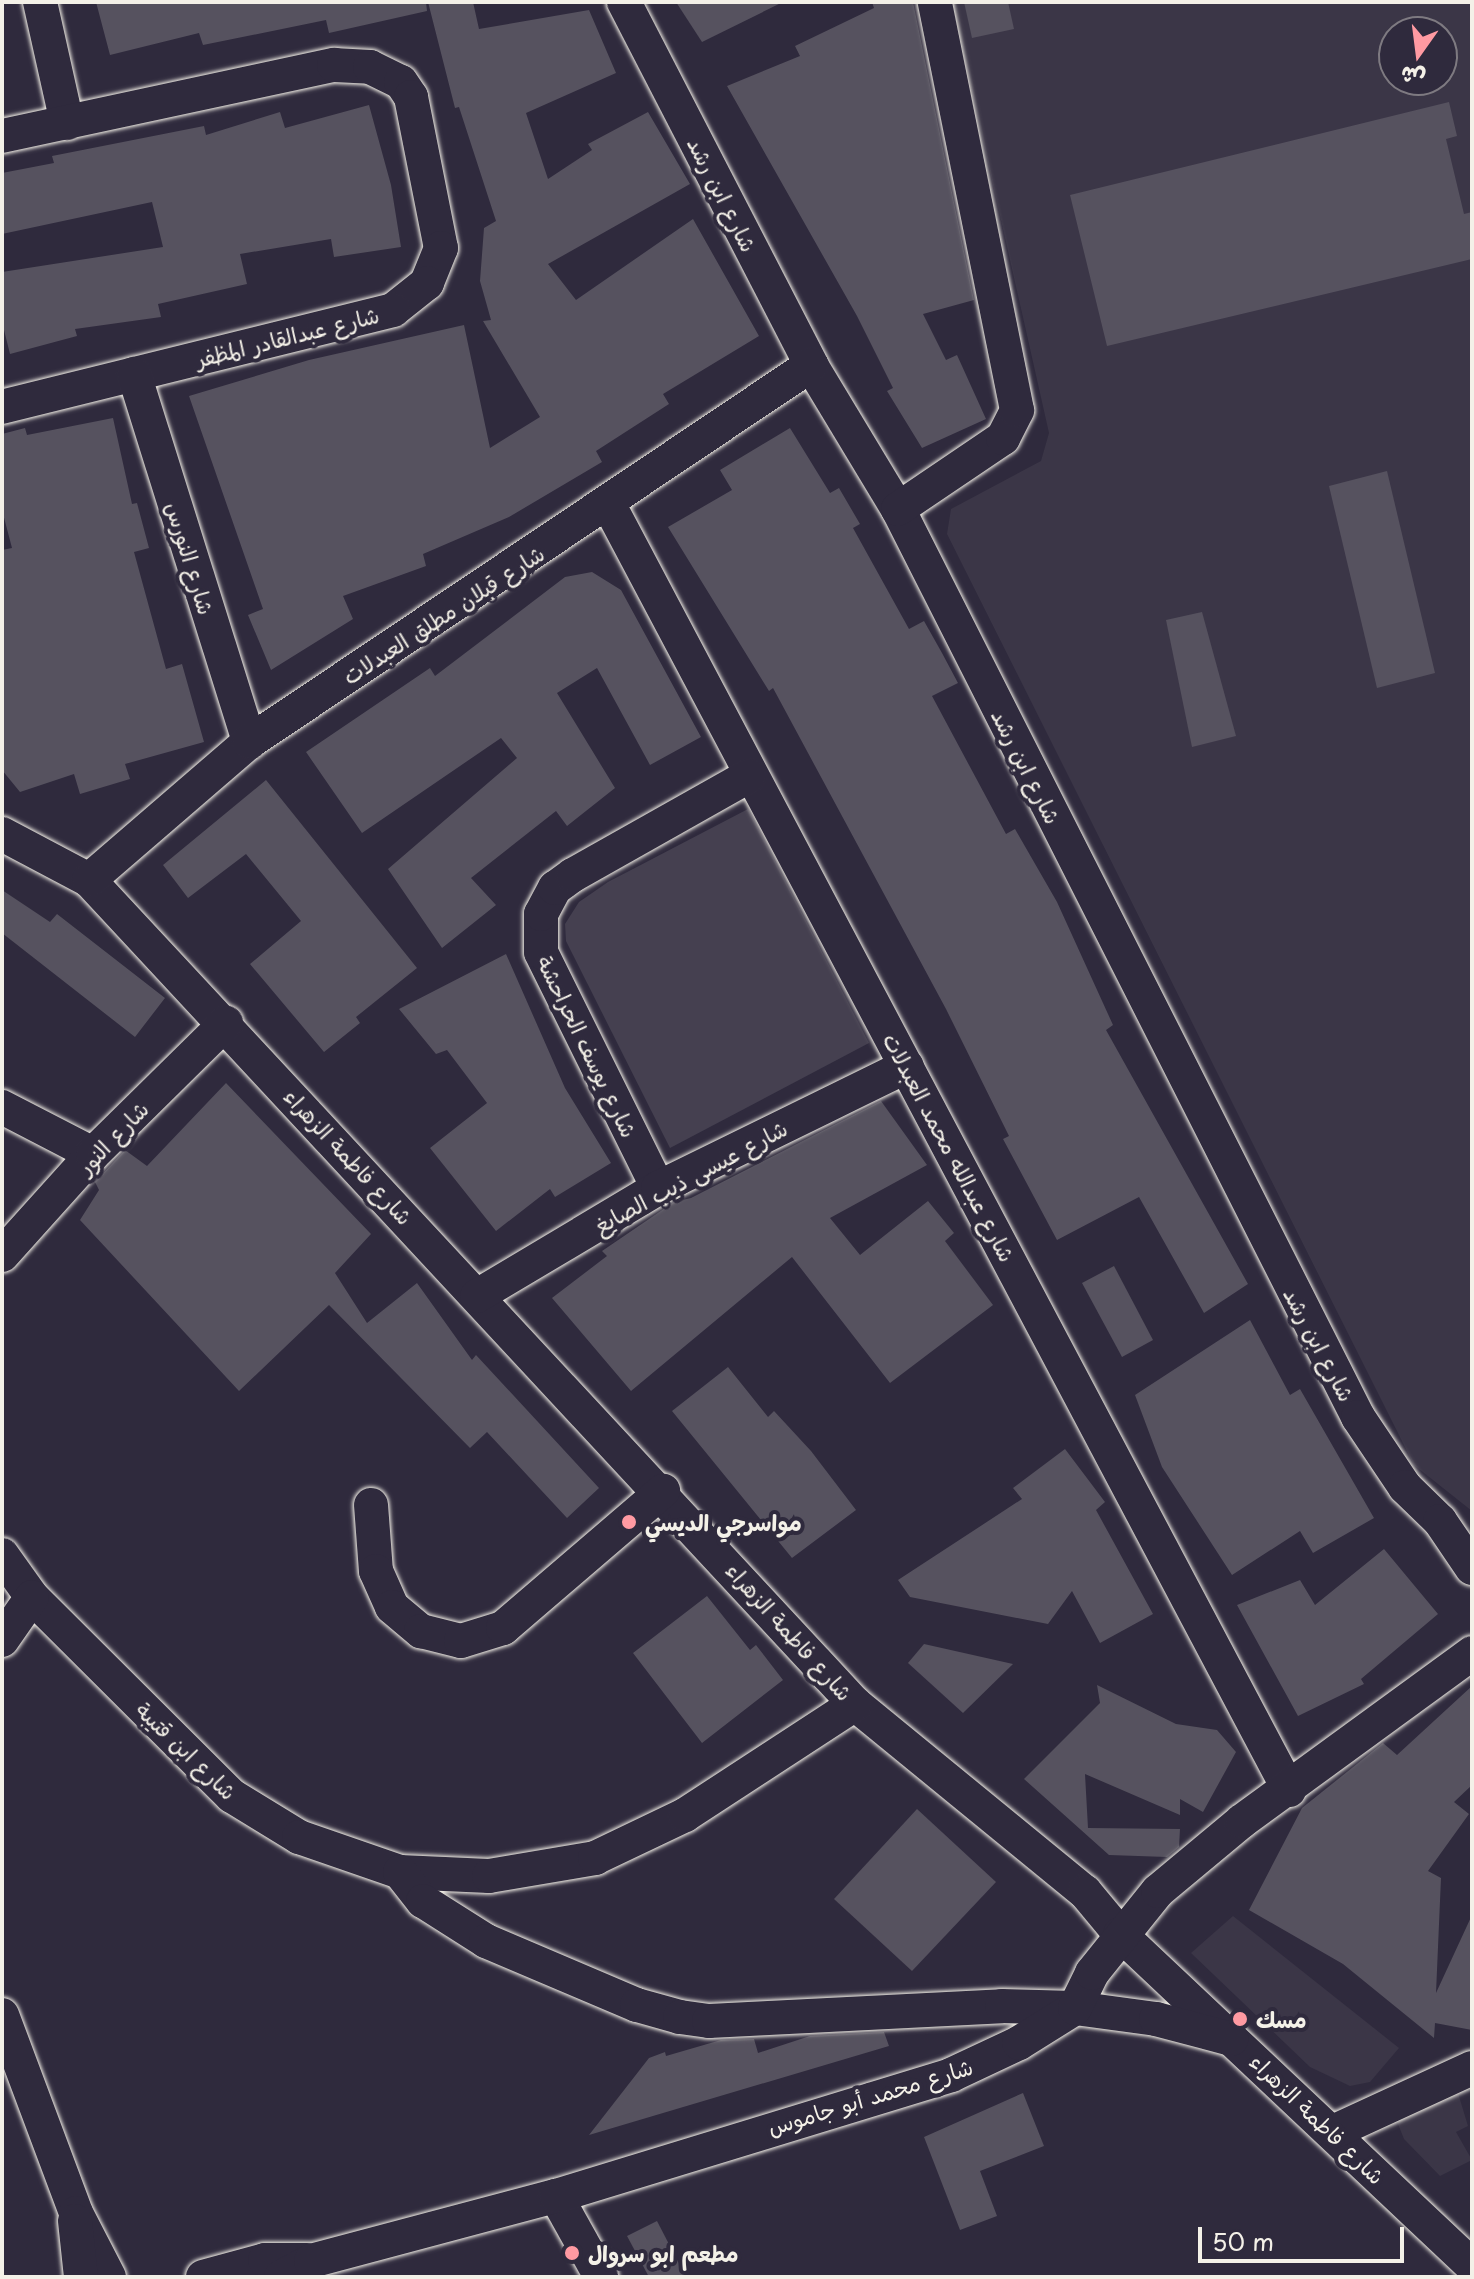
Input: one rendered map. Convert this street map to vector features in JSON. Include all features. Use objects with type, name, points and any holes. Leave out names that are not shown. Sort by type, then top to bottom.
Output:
[{"type":"street","points":[[40,2],[67,123]]},
{"type":"street","name":"شارع ابن رشد","points":[[624,2],[811,365],[898,509],[1358,1417],[1405,1487],[1440,1521],[1472,1568]]},
{"type":"street","points":[[898,509],[1003,438],[1017,410],[935,2]]},
{"type":"street","name":"شارع عبدالقادر المظفر","points":[[2,136],[334,65],[355,64],[389,74],[411,97],[441,248],[427,283],[413,298],[393,310],[2,407]]},
{"type":"street","name":"شارع قبلان مطلق العبدلات","points":[[89,880],[249,742],[609,505],[811,365]]},
{"type":"street","name":"شارع النورس","points":[[134,374],[249,742]]},
{"type":"street","name":"شارع عبدالله محمد العبدلات","points":[[609,505],[749,776],[907,1066],[1289,1790]]},
{"type":"street","name":"شارع يوسف الحراحشة","points":[[658,1188],[541,952],[541,914],[555,888],[573,875],[749,776]]},
{"type":"street","name":"شارع فاطمة الزهراء","points":[[2,834],[89,880],[663,1491],[855,1704],[1085,1892],[1120,1934],[1239,2042],[1472,2266]]},
{"type":"street","name":"شارع النور","points":[[2,1255],[93,1154],[226,1023]]},
{"type":"street","name":"شارع عيسى ذيب الصايغ","points":[[477,1296],[658,1188],[907,1066]]},
{"type":"street","points":[[2,1107],[93,1154]]},
{"type":"street","points":[[371,1505],[376,1571],[392,1607],[421,1631],[461,1641],[503,1628],[663,1491]]},
{"type":"street","name":"شارع ابن رشد","points":[[1440,1521],[1472,1539]]},
{"type":"street","name":"شارع ابن قتيبة","points":[[2,1555],[32,1597],[232,1796],[299,1837],[400,1872],[489,1876],[595,1858],[685,1815],[855,1704]]},
{"type":"street","points":[[2,1640],[32,1597]]},
{"type":"street","name":"شارع محمد أبو جاموس","points":[[311,2261],[556,2196],[951,2075],[1019,2043],[1075,2008],[1120,1934],[1158,1891],[1242,1821],[1289,1790],[1472,1653]]},
{"type":"street","points":[[400,1872],[423,1901],[486,1941],[637,2005],[680,2017],[709,2021],[1002,2006],[1075,2008],[1156,2019],[1239,2042]]},
{"type":"street","points":[[2,2015],[76,2213],[109,2277]]},
{"type":"street","points":[[1333,2132],[1472,2068]]},
{"type":"street","points":[[556,2196],[601,2277]]},
{"type":"street","points":[[76,2213],[81,2277]]},
{"type":"street","points":[[203,2277],[265,2260],[311,2261]]},
{"type":"street","points":[[281,2277],[311,2261]]},
{"type":"street","points":[[1464,2277],[1472,2266]]},
{"type":"shaded area","points":[[952,2],[1472,2],[1472,1511],[1414,1465],[947,534],[951,509],[1041,461],[1049,433]]},
{"type":"shaded area","points":[[748,809],[869,1043],[670,1148],[566,941],[565,924],[579,902],[608,882]]},
{"type":"shaded area","points":[[1233,1916],[1399,2048],[1370,2082],[1350,2086],[1310,2067],[1191,1953]]},
{"type":"shaded area","points":[[1455,2083],[1468,2126],[1456,2132],[1472,2160],[1440,2176],[1404,2139],[1398,2124],[1402,2109]]},
{"type":"building","points":[[96,2],[426,2],[427,11],[329,33],[326,20],[203,45],[199,33],[110,55]]},
{"type":"building","points":[[428,2],[473,2],[479,29],[589,10],[616,73],[526,113],[548,179],[592,150],[588,144],[648,112],[690,184],[548,264],[576,300],[693,219],[759,336],[663,394],[669,404],[596,451],[602,462],[509,517],[423,554],[426,566],[343,596],[353,619],[271,670],[248,615],[263,609],[189,396],[309,360],[464,325],[490,448],[540,417],[483,321],[491,320],[480,281],[484,228],[496,221],[459,107],[455,108]]},
{"type":"building","points":[[676,2],[783,2],[702,42]]},
{"type":"building","points":[[872,2],[913,2],[974,300],[923,314],[946,360],[957,355],[986,419],[922,448],[887,391],[893,388],[857,316],[727,86],[800,56],[795,46],[874,8]]},
{"type":"building","points":[[964,2],[1008,2],[1014,29],[972,38]]},
{"type":"building","points":[[1449,102],[1457,136],[1446,139],[1464,214],[1472,212],[1472,259],[1107,346],[1070,195]]},
{"type":"building","points":[[369,105],[391,185],[401,247],[334,257],[331,239],[240,254],[247,284],[158,304],[161,317],[75,329],[77,336],[10,354],[2,322],[2,272],[163,247],[152,202],[2,234],[2,173],[54,163],[52,156],[204,126],[206,135],[280,112],[285,128]]},
{"type":"building","points":[[113,418],[132,504],[137,503],[149,548],[134,552],[166,669],[182,664],[204,742],[125,764],[130,779],[80,794],[74,774],[20,792],[2,770],[2,550],[12,548],[2,510],[2,434],[25,428],[27,435]]},
{"type":"building","points":[[790,428],[830,493],[839,488],[860,524],[853,528],[909,629],[924,621],[942,653],[958,683],[932,696],[1006,834],[1015,829],[1057,902],[1113,1025],[1106,1030],[1248,1284],[1204,1313],[1139,1197],[1057,1240],[1003,1139],[1009,1136],[946,1009],[773,688],[769,691],[668,527],[732,490],[720,470]]},
{"type":"building","points":[[1387,471],[1435,673],[1377,688],[1329,486]]},
{"type":"building","points":[[592,572],[621,590],[701,737],[650,765],[597,668],[557,693],[615,788],[567,826],[556,811],[471,878],[496,905],[442,948],[388,869],[517,758],[501,738],[362,833],[306,752],[430,668],[435,676],[565,577]]},
{"type":"building","points":[[1202,612],[1236,736],[1192,747],[1166,620]]},
{"type":"building","points":[[266,780],[417,968],[356,1017],[360,1023],[324,1052],[250,964],[301,921],[246,854],[188,898],[163,865]]},
{"type":"building","points":[[2,890],[50,922],[57,914],[165,998],[135,1037],[2,933]]},
{"type":"building","points":[[506,954],[565,1088],[611,1163],[555,1197],[550,1189],[496,1231],[430,1148],[487,1103],[447,1050],[436,1054],[399,1009]]},
{"type":"building","points":[[226,1083],[371,1234],[335,1273],[367,1323],[417,1283],[472,1360],[476,1355],[599,1488],[567,1518],[487,1432],[470,1448],[329,1305],[239,1391],[80,1220],[99,1190],[95,1182],[125,1150],[147,1166]]},
{"type":"building","points":[[881,1101],[927,1165],[830,1218],[860,1255],[928,1201],[954,1233],[945,1241],[993,1305],[890,1383],[792,1257],[631,1391],[552,1298],[607,1256],[602,1251],[674,1202],[691,1198]]},
{"type":"building","points":[[1114,1266],[1153,1340],[1122,1357],[1082,1283]]},
{"type":"building","points":[[1250,1320],[1290,1395],[1300,1389],[1374,1518],[1313,1553],[1300,1531],[1232,1575],[1162,1467],[1135,1395]]},
{"type":"building","points":[[728,1367],[768,1417],[774,1411],[811,1451],[856,1510],[792,1558],[672,1411]]},
{"type":"building","points":[[1065,1449],[1105,1502],[1096,1510],[1153,1614],[1100,1643],[1072,1591],[1048,1624],[910,1597],[898,1580],[1022,1499],[1013,1488]]},
{"type":"building","points":[[1384,1549],[1438,1614],[1361,1679],[1364,1684],[1298,1716],[1237,1605],[1300,1580],[1315,1605]]},
{"type":"building","points":[[707,1596],[750,1650],[756,1645],[783,1680],[702,1743],[633,1653]]},
{"type":"building","points":[[924,1644],[1013,1664],[963,1713],[908,1663]]},
{"type":"building","points":[[1097,1685],[1176,1724],[1217,1730],[1236,1752],[1203,1812],[1180,1799],[1180,1815],[1085,1774],[1088,1828],[1180,1829],[1179,1847],[1167,1857],[1109,1855],[1024,1779],[1100,1703]]},
{"type":"building","points":[[1472,1686],[1472,1785],[1454,1802],[1469,1814],[1428,1871],[1441,1878],[1436,1993],[1472,1915],[1472,2030],[1435,2023],[1434,2038],[1343,1964],[1249,1910],[1302,1808],[1383,1743],[1397,1755]]},
{"type":"building","points":[[917,1809],[996,1882],[912,1971],[834,1899]]},
{"type":"building","points":[[884,2032],[889,2046],[589,2135],[649,2058],[665,2052],[666,2056],[721,2040],[754,2039],[758,2053],[810,2036]]},
{"type":"building","points":[[1023,2093],[1044,2146],[980,2171],[997,2216],[960,2230],[924,2137]]},
{"type":"building","points":[[657,2221],[686,2277],[649,2277],[627,2236]]},
{"type":"place","name":"مواسرجي الديسي","points":[[629,1522]]},
{"type":"place","name":"مسك","points":[[1240,2019]]},
{"type":"place","name":"مطعم ابو سروال","points":[[572,2253]]}]
